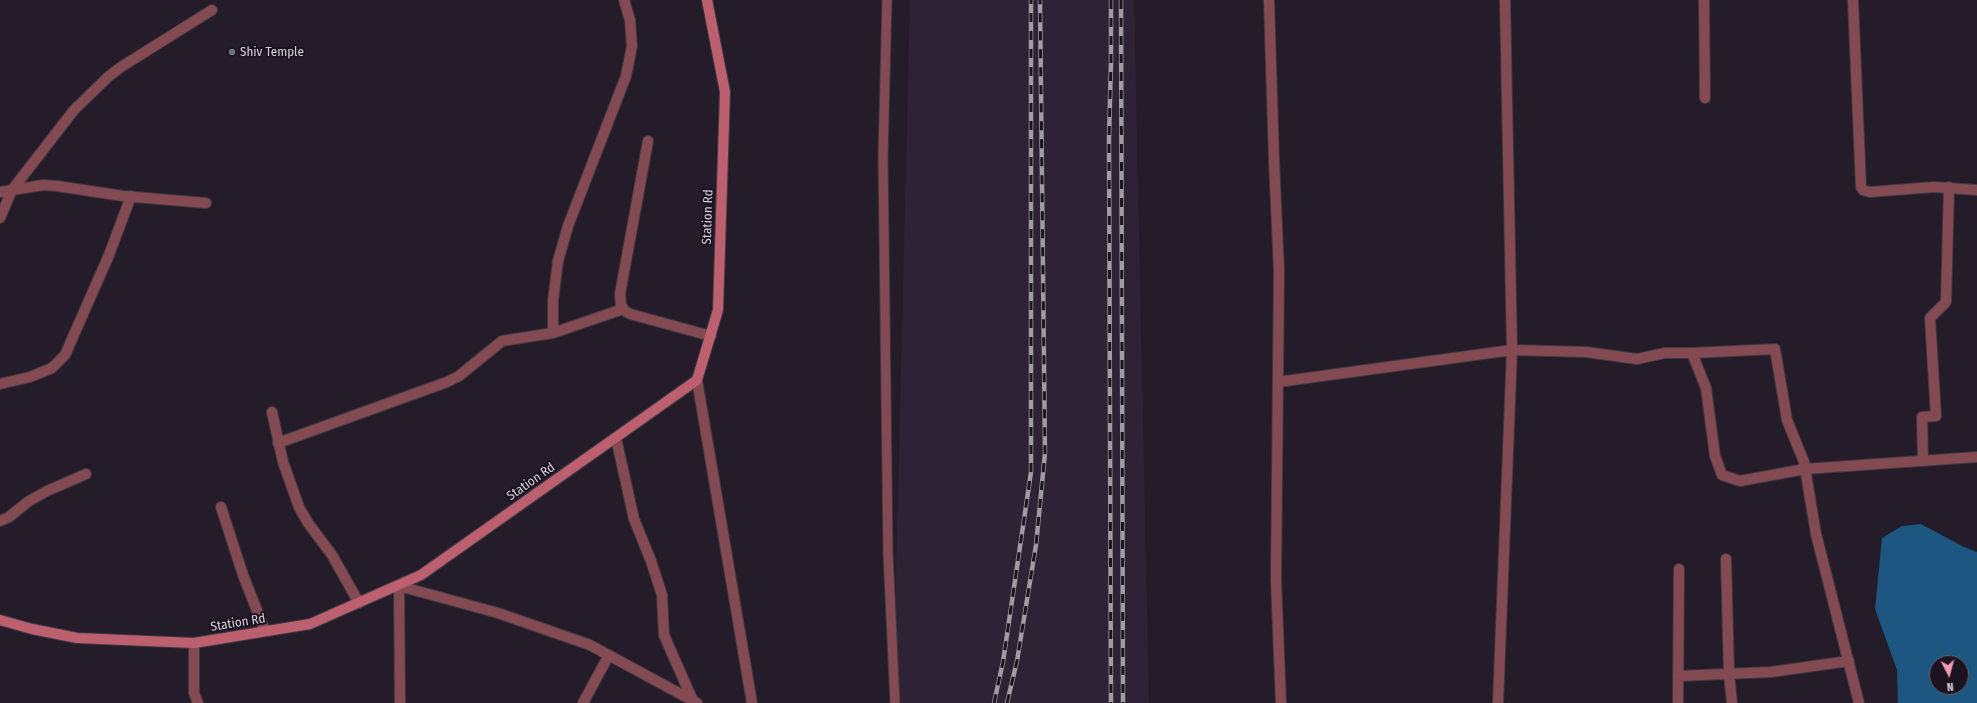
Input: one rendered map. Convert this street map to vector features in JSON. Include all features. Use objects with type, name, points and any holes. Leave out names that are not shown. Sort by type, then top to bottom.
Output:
[{"type":"street","points":[[553,333],[553,301],[558,261],[568,226],[626,76],[632,46],[630,20],[624,0]]},
{"type":"street","name":"Station Rd","points":[[0,620],[32,629],[77,638],[194,644],[310,624],[421,575],[697,380],[718,310],[725,92],[707,0]]},
{"type":"street","points":[[1269,0],[1279,271],[1276,580],[1281,703]]},
{"type":"street","points":[[1498,703],[1512,350],[1505,0]]},
{"type":"street","points":[[1704,0],[1705,98]]},
{"type":"street","points":[[1853,0],[1862,189],[1867,192],[1949,187],[1977,190]]},
{"type":"street","points":[[0,218],[12,190],[74,110],[109,76],[212,10]]},
{"type":"street","points":[[622,309],[620,294],[648,141]]},
{"type":"street","points":[[0,192],[43,185],[131,196],[206,203]]},
{"type":"street","points":[[1923,461],[1922,417],[1936,416],[1930,318],[1946,302],[1949,187]]},
{"type":"street","points":[[0,384],[30,378],[52,368],[65,355],[109,255],[131,196]]},
{"type":"street","points":[[278,443],[448,382],[459,376],[502,341],[553,333],[622,309]]},
{"type":"street","points":[[622,309],[630,314],[711,336]]},
{"type":"street","points":[[1278,382],[1512,350],[1586,352],[1637,359],[1665,353],[1775,349],[1787,420],[1806,469],[1816,534],[1859,703]]},
{"type":"street","points":[[1692,353],[1706,388],[1715,456],[1722,475],[1740,481],[1806,469],[1977,457]]},
{"type":"street","points":[[697,380],[752,703]]},
{"type":"street","points":[[272,412],[283,462],[303,515],[332,555],[359,603]]},
{"type":"street","points":[[616,438],[634,519],[651,561],[662,595],[664,635],[695,702]]},
{"type":"street","points":[[0,521],[9,517],[29,501],[47,491],[86,474]]},
{"type":"street","points":[[221,507],[243,575],[265,631]]},
{"type":"street","points":[[1726,559],[1729,674],[1732,703]]},
{"type":"street","points":[[1678,703],[1679,570]]},
{"type":"street","points":[[400,703],[399,586],[498,613],[590,645],[695,702]]},
{"type":"street","points":[[190,703],[194,693],[194,644]]},
{"type":"street","points":[[583,703],[609,655]]},
{"type":"street","points":[[1678,676],[1771,672],[1849,661]]},
{"type":"street","points":[[194,693],[198,703]]},
{"type":"lane","points":[[887,0],[883,156],[888,521],[896,703]]},
{"type":"shaded area","points":[[910,0],[1134,0],[1149,703],[893,703]]},
{"type":"water","points":[[1921,524],[1962,546],[1977,552],[1977,703],[1898,703],[1897,670],[1875,609],[1882,538],[1902,526]]},
{"type":"railway","points":[[994,703],[1003,662],[1031,472],[1031,0]]},
{"type":"railway","points":[[1007,703],[1017,661],[1036,545],[1045,453],[1040,0]]},
{"type":"railway","points":[[1111,0],[1109,138],[1111,703]]},
{"type":"railway","points":[[1121,0],[1123,703]]},
{"type":"place","name":"Shiv Temple","points":[[232,52]]}]
